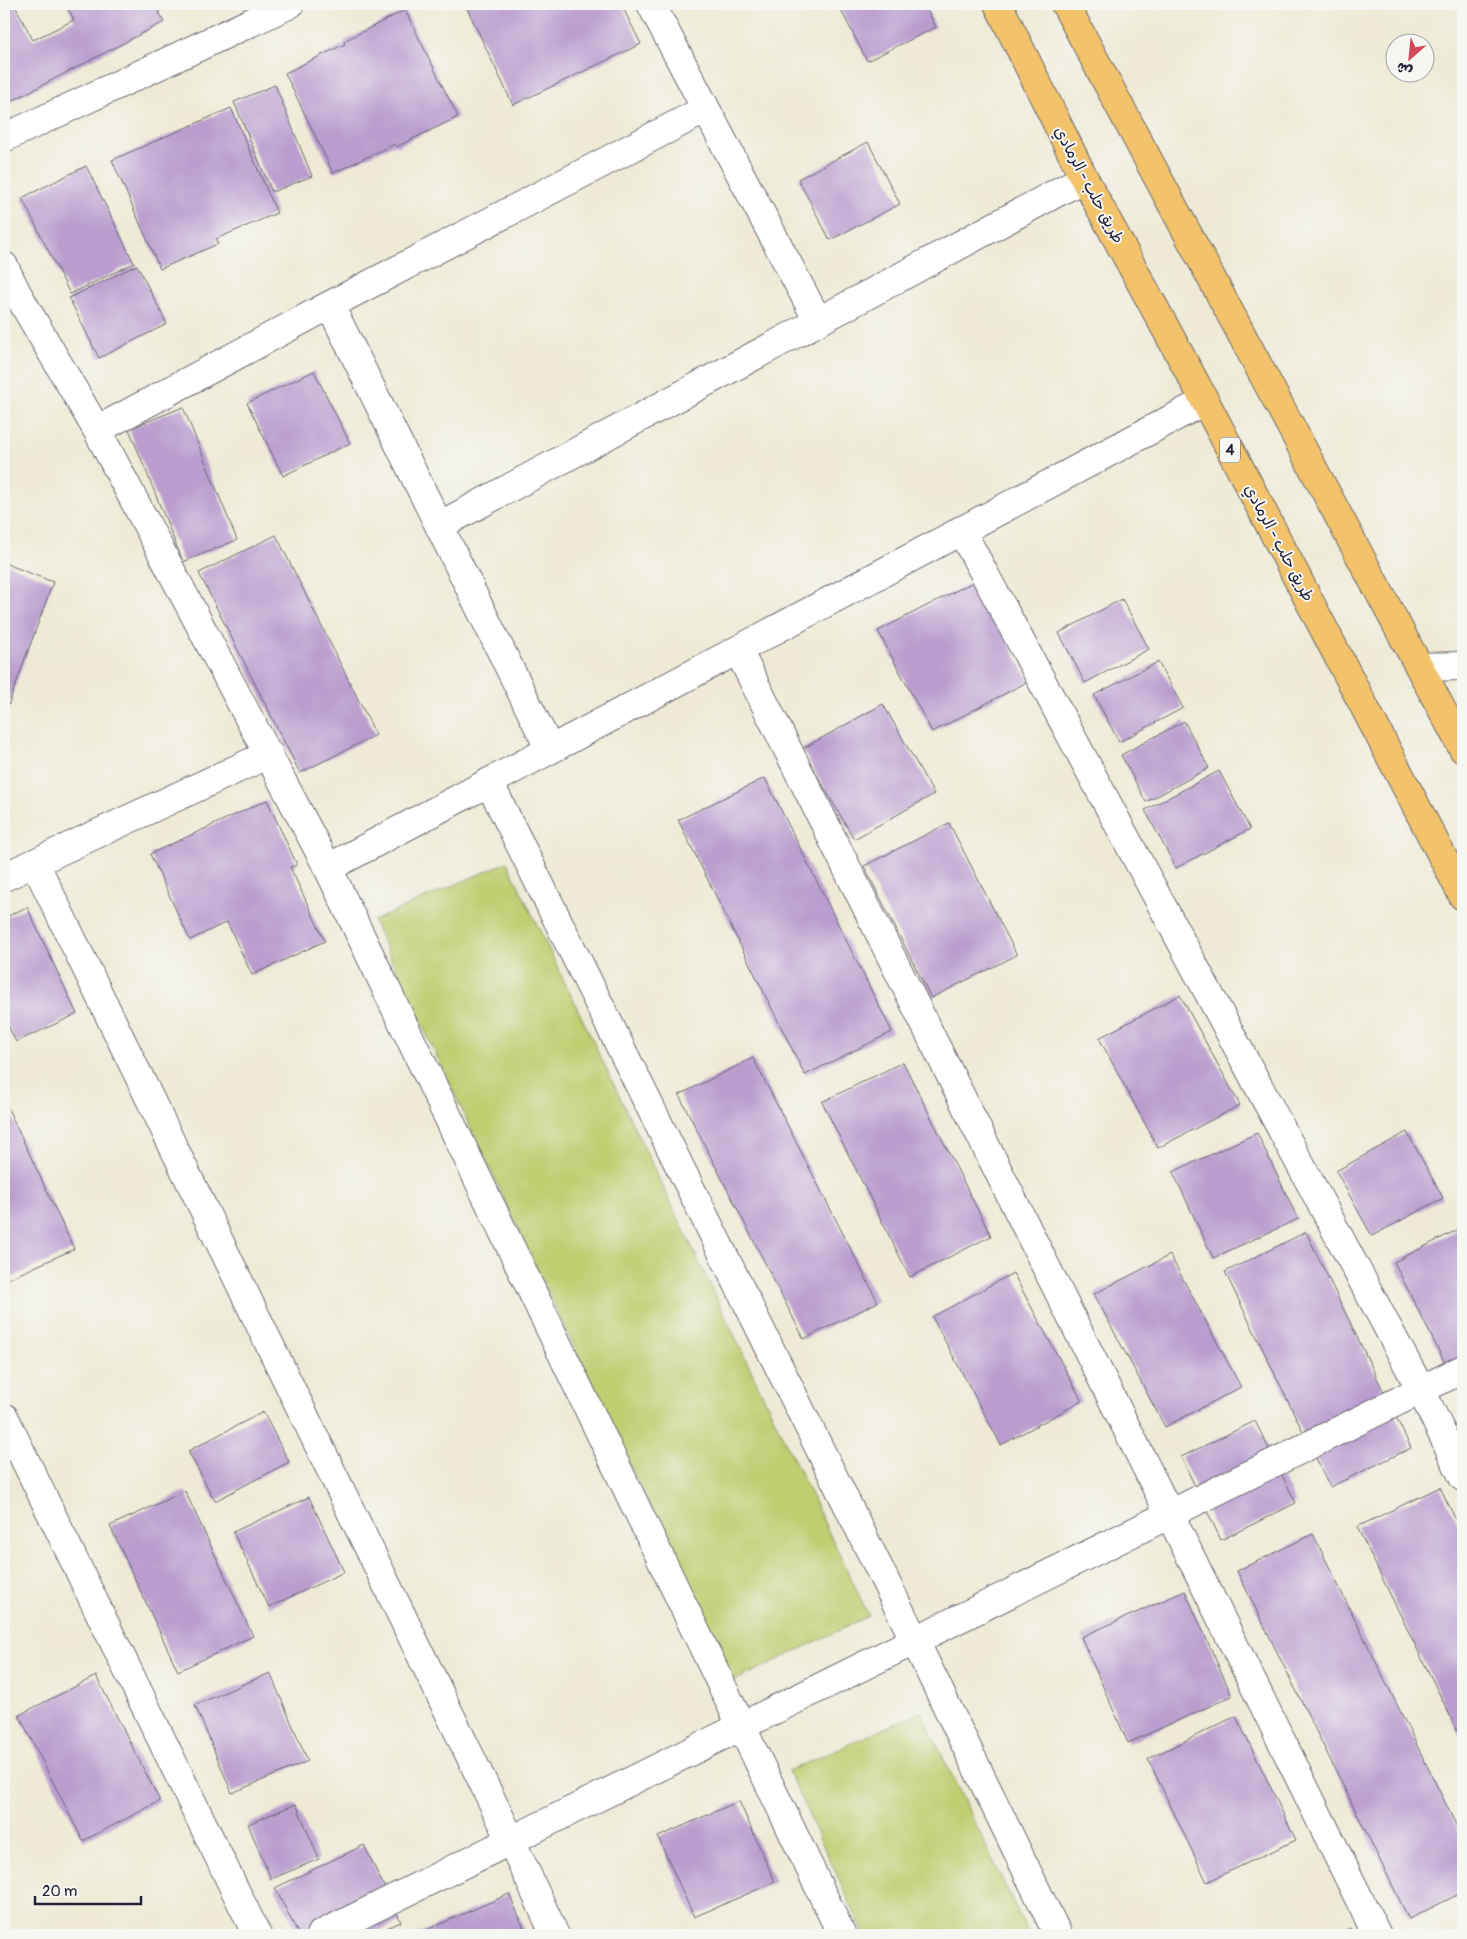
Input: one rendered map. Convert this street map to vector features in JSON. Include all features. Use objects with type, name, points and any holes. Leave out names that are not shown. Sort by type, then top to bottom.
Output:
[{"type":"highway","name":"طريق حلب - الرمادي","points":[[998,4],[1084,178],[1205,401],[1463,896]]},
{"type":"highway","points":[[1065,4],[1463,749]]},
{"type":"street","points":[[4,138],[290,4]]},
{"type":"street","points":[[651,4],[818,321]]},
{"type":"street","points":[[97,430],[330,305],[706,109]]},
{"type":"street","points":[[439,526],[1084,178]]},
{"type":"street","points":[[4,266],[10,296],[97,430],[328,868],[842,1935]]},
{"type":"street","points":[[330,305],[550,750]]},
{"type":"street","points":[[328,868],[1205,401]]},
{"type":"street","points":[[961,530],[1421,1390],[1463,1477]]},
{"type":"street","points":[[738,650],[1170,1515],[1377,1935]]},
{"type":"street","points":[[1420,667],[1463,666]]},
{"type":"street","points":[[4,877],[269,754]]},
{"type":"street","points":[[489,782],[1058,1935]]},
{"type":"street","points":[[35,863],[512,1840],[555,1935]]},
{"type":"street","points":[[320,1935],[1463,1369]]},
{"type":"street","points":[[4,1417],[257,1935]]},
{"type":"green space","points":[[507,862],[869,1616],[732,1682],[373,921]]},
{"type":"green space","points":[[921,1712],[1029,1935],[865,1935],[788,1771]]},
{"type":"building","points":[[4,4],[14,4],[33,40],[74,20],[66,4],[155,4],[164,22],[4,105]]},
{"type":"building","points":[[465,4],[621,4],[641,44],[513,105]]},
{"type":"building","points":[[838,4],[924,4],[936,27],[867,61]]},
{"type":"building","points":[[405,10],[458,117],[396,147],[395,144],[333,173],[285,73],[345,44],[344,41]]},
{"type":"building","points":[[275,85],[312,176],[272,192],[234,102]]},
{"type":"building","points":[[231,108],[277,213],[216,239],[218,244],[160,269],[112,160]]},
{"type":"building","points":[[868,142],[900,204],[830,240],[798,179]]},
{"type":"building","points":[[86,166],[134,263],[70,294],[22,198]]},
{"type":"building","points":[[137,265],[167,324],[99,358],[69,298]]},
{"type":"building","points":[[314,371],[350,443],[283,476],[247,403]]},
{"type":"building","points":[[183,407],[237,540],[183,562],[129,429]]},
{"type":"building","points":[[276,535],[376,735],[300,773],[199,573]]},
{"type":"building","points":[[4,563],[53,582],[4,717]]},
{"type":"building","points":[[975,581],[1029,681],[932,732],[878,631]]},
{"type":"building","points":[[1122,599],[1149,649],[1085,683],[1059,633]]},
{"type":"building","points":[[1158,662],[1183,708],[1119,742],[1094,695]]},
{"type":"building","points":[[883,704],[934,794],[854,839],[802,749]]},
{"type":"building","points":[[1184,721],[1209,768],[1146,802],[1121,755]]},
{"type":"building","points":[[1219,771],[1250,829],[1176,868],[1145,810]]},
{"type":"building","points":[[765,778],[892,1032],[805,1075],[678,820]]},
{"type":"building","points":[[267,800],[297,865],[290,867],[325,941],[252,975],[227,922],[190,940],[150,854]]},
{"type":"building","points":[[949,823],[1017,955],[931,998],[864,866]]},
{"type":"building","points":[[27,907],[77,1014],[16,1042],[4,1017],[4,918]]},
{"type":"building","points":[[1180,995],[1240,1105],[1158,1148],[1099,1038]]},
{"type":"building","points":[[753,1058],[878,1302],[804,1339],[679,1095]]},
{"type":"building","points":[[903,1062],[991,1236],[910,1277],[822,1102]]},
{"type":"building","points":[[4,1100],[74,1249],[4,1281]]},
{"type":"building","points":[[1407,1132],[1443,1198],[1372,1236],[1336,1171]]},
{"type":"building","points":[[1257,1133],[1298,1219],[1213,1258],[1173,1172]]},
{"type":"building","points":[[1461,1228],[1463,1232],[1463,1399],[1394,1262]]},
{"type":"building","points":[[1306,1232],[1411,1448],[1330,1487],[1225,1272]]},
{"type":"building","points":[[1170,1255],[1241,1387],[1165,1427],[1094,1294]]},
{"type":"building","points":[[1013,1273],[1082,1401],[1001,1445],[932,1317]]},
{"type":"building","points":[[263,1412],[289,1462],[215,1501],[188,1451]]},
{"type":"building","points":[[1255,1421],[1296,1503],[1221,1540],[1181,1457]]},
{"type":"building","points":[[1440,1487],[1463,1535],[1463,1742],[1357,1527]]},
{"type":"building","points":[[185,1491],[253,1636],[178,1671],[110,1526]]},
{"type":"building","points":[[309,1497],[344,1572],[269,1607],[233,1532]]},
{"type":"building","points":[[1313,1534],[1463,1839],[1463,1892],[1409,1919],[1237,1571]]},
{"type":"building","points":[[1185,1591],[1232,1696],[1128,1743],[1081,1637]]},
{"type":"building","points":[[270,1673],[308,1761],[232,1793],[195,1705]]},
{"type":"building","points":[[96,1676],[160,1801],[83,1841],[19,1715]]},
{"type":"building","points":[[1236,1716],[1296,1840],[1207,1882],[1148,1759]]},
{"type":"building","points":[[739,1801],[775,1882],[694,1917],[658,1837]]},
{"type":"building","points":[[296,1804],[319,1859],[271,1879],[248,1824]]},
{"type":"building","points":[[364,1845],[401,1922],[370,1935],[299,1935],[275,1888]]},
{"type":"building","points":[[509,1894],[527,1935],[415,1935]]},
{"type":"building","points":[[1350,1928],[1353,1935],[1336,1935]]}]
